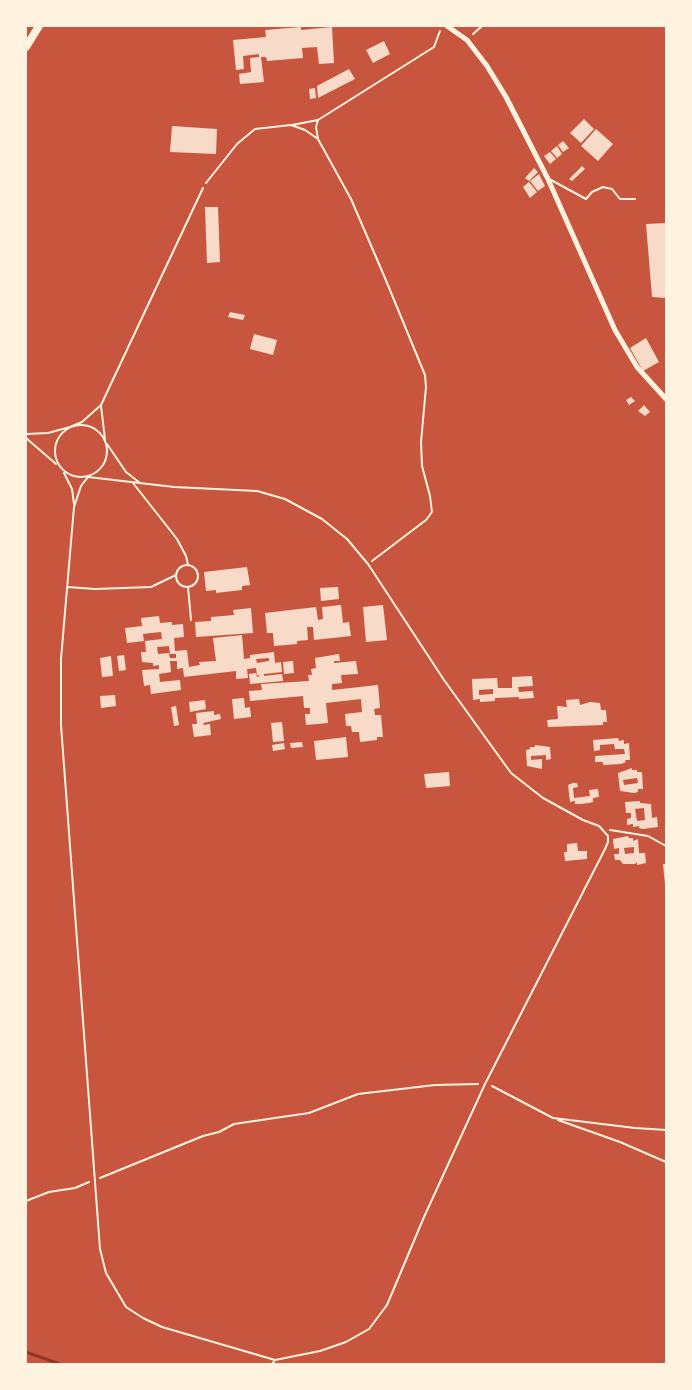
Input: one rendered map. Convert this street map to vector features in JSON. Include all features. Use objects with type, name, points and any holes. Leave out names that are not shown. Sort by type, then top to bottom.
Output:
[{"type":"main road","points":[[26,47],[39,26]]},
{"type":"street","points":[[444,26],[467,40],[487,66],[548,179],[615,330],[637,367],[666,399]]},
{"type":"lane","points":[[548,179],[586,199],[592,192],[603,187],[612,189],[620,199],[635,199]]},
{"type":"lane","points":[[26,438],[62,470],[79,478],[88,477],[174,487],[257,491],[285,499],[322,519],[347,539],[368,564],[444,680],[511,773],[543,798],[604,830],[608,836],[605,849],[485,1084],[387,1305],[369,1329],[346,1342],[320,1351],[275,1360],[162,1327],[126,1307],[106,1273],[99,1249],[61,725],[61,659],[74,507],[72,489],[62,470],[56,459],[55,446],[60,435],[70,427],[82,422],[100,405],[203,188]]},
{"type":"lane","points":[[74,507],[81,486],[88,477],[99,471],[108,454],[100,405]]},
{"type":"lane","points":[[26,434],[48,433],[77,425],[91,427],[102,435],[126,472],[140,483]]},
{"type":"lane","points":[[133,483],[177,539],[188,565]]},
{"type":"lane","points":[[188,565],[192,566],[198,574],[195,584],[188,587],[181,586],[177,582],[178,568],[188,565]]},
{"type":"lane","points":[[68,586],[95,589],[151,587],[176,575]]},
{"type":"lane","points":[[188,587],[191,620]]},
{"type":"lane","points":[[272,1365],[275,1360]]},
{"type":"path","points":[[203,188],[237,144],[255,129],[318,120],[434,47],[444,26]]},
{"type":"path","points":[[467,40],[482,26]]},
{"type":"path","points":[[318,120],[316,127],[318,140],[351,199],[424,375],[426,387],[421,442],[422,466],[432,512],[426,520],[368,564]]},
{"type":"path","points":[[291,125],[305,130],[318,140]]},
{"type":"path","points":[[604,830],[619,830],[648,836],[666,846]]},
{"type":"path","points":[[26,1201],[49,1192],[75,1188],[186,1142],[219,1132],[234,1124],[309,1113],[358,1094],[435,1085],[485,1084],[553,1118],[620,1142],[666,1162]]},
{"type":"path","points":[[553,1118],[666,1130]]},
{"type":"building","points":[[301,27],[301,30],[332,27],[334,63],[319,64],[317,47],[302,48],[303,58],[267,61],[266,57],[261,57],[264,82],[240,84],[239,74],[251,72],[250,58],[259,57],[259,54],[243,56],[244,69],[236,70],[233,40],[266,37],[265,30]]},
{"type":"building","points":[[384,41],[390,54],[373,63],[366,50]]},
{"type":"building","points":[[349,69],[355,79],[318,98],[317,86]]},
{"type":"building","points":[[315,88],[316,98],[310,99],[309,89]]},
{"type":"building","points":[[584,119],[594,129],[581,143],[570,133]]},
{"type":"building","points":[[172,126],[217,129],[216,154],[170,152]]},
{"type":"building","points":[[596,129],[613,144],[598,161],[581,146]]},
{"type":"building","points":[[563,141],[569,148],[563,152],[558,145]]},
{"type":"building","points":[[557,146],[562,154],[557,158],[551,151]]},
{"type":"building","points":[[550,152],[556,159],[550,164],[544,156]]},
{"type":"building","points":[[582,166],[585,169],[572,181],[569,179]]},
{"type":"building","points":[[534,168],[538,172],[529,181],[525,178]]},
{"type":"building","points":[[539,174],[545,186],[538,191],[530,181]]},
{"type":"building","points":[[529,182],[537,192],[530,198],[523,187]]},
{"type":"building","points":[[205,207],[218,207],[220,262],[207,263]]},
{"type":"building","points":[[666,223],[666,298],[652,297],[646,224]]},
{"type":"building","points":[[230,312],[245,315],[243,320],[228,317]]},
{"type":"building","points":[[254,334],[277,340],[273,355],[250,349]]},
{"type":"building","points":[[646,338],[659,362],[643,371],[630,348]]},
{"type":"building","points":[[631,397],[635,401],[629,405],[626,400]]},
{"type":"building","points":[[644,405],[650,412],[645,416],[638,411]]},
{"type":"building","points":[[247,567],[250,585],[242,586],[242,590],[216,593],[216,590],[206,591],[204,572]]},
{"type":"building","points":[[338,587],[339,599],[321,601],[320,588]]},
{"type":"building","points":[[341,605],[343,623],[349,622],[351,636],[314,640],[313,627],[307,627],[308,640],[297,641],[297,644],[274,646],[273,633],[267,633],[265,613],[316,607],[318,620],[323,619],[322,607]]},
{"type":"building","points":[[383,605],[387,640],[366,642],[363,607]]},
{"type":"building","points":[[251,608],[253,633],[196,637],[195,622],[211,621],[211,617],[234,615],[233,610]]},
{"type":"building","points":[[159,616],[160,623],[183,624],[184,637],[174,638],[175,651],[187,650],[189,667],[200,665],[199,662],[216,661],[213,638],[242,635],[244,659],[250,658],[250,655],[274,652],[275,663],[281,662],[282,672],[264,674],[264,676],[282,674],[283,681],[250,684],[249,674],[256,673],[257,677],[260,676],[257,675],[256,668],[247,669],[248,678],[236,679],[236,671],[184,677],[183,668],[177,669],[177,661],[170,661],[171,672],[159,674],[160,682],[180,680],[181,690],[151,694],[150,685],[144,686],[142,670],[159,669],[159,665],[153,666],[153,663],[142,662],[141,652],[146,652],[145,641],[162,639],[161,632],[143,634],[144,641],[127,643],[125,628],[142,626],[141,618]],"holes":[[[169,646],[170,654],[176,654],[176,658],[170,658],[169,653],[158,654],[157,647]],[[269,658],[269,661],[257,663],[256,659]]]},
{"type":"building","points":[[339,654],[340,661],[334,661],[334,663],[356,661],[358,674],[341,675],[342,683],[332,684],[332,690],[378,685],[380,708],[374,709],[375,715],[381,715],[383,737],[360,742],[359,732],[352,732],[351,726],[346,726],[345,714],[362,712],[361,699],[326,703],[328,723],[306,725],[305,714],[310,714],[310,708],[304,708],[303,696],[250,701],[249,691],[262,690],[261,684],[309,681],[308,675],[312,675],[311,669],[316,668],[315,658]]},
{"type":"building","points":[[124,655],[126,670],[119,671],[117,656]]},
{"type":"building","points":[[111,656],[113,676],[102,677],[100,658]]},
{"type":"building","points":[[293,661],[294,673],[284,674],[283,662]]},
{"type":"building","points":[[532,676],[533,686],[518,687],[519,692],[533,691],[534,698],[495,698],[495,701],[480,702],[480,699],[473,700],[472,679],[497,678],[498,688],[512,688],[512,677]],"holes":[[[493,689],[493,694],[479,695],[479,690]]]},
{"type":"building","points":[[115,695],[116,706],[101,708],[100,696]]},
{"type":"building","points":[[244,698],[245,708],[250,707],[251,717],[234,719],[232,699]]},
{"type":"building","points":[[579,699],[580,705],[590,702],[600,703],[601,710],[606,710],[607,722],[603,722],[603,725],[548,727],[547,720],[558,719],[557,706],[567,707],[566,700]]},
{"type":"building","points":[[205,700],[206,709],[190,712],[189,702]]},
{"type":"building","points":[[176,706],[179,725],[174,726],[171,707]]},
{"type":"building","points":[[214,711],[214,715],[220,714],[221,719],[203,723],[204,725],[210,724],[211,735],[194,737],[192,724],[197,724],[196,713]]},
{"type":"building","points":[[282,722],[284,741],[273,742],[271,723]]},
{"type":"building","points":[[346,737],[348,757],[316,760],[314,741]]},
{"type":"building","points":[[618,738],[619,741],[624,740],[624,744],[629,743],[630,760],[625,760],[626,762],[621,764],[603,765],[603,762],[595,762],[595,756],[625,754],[624,749],[615,749],[614,744],[600,745],[600,750],[594,751],[593,740]]},
{"type":"building","points":[[302,742],[303,747],[291,748],[290,743]]},
{"type":"building","points":[[284,743],[285,749],[273,751],[272,745]]},
{"type":"building","points":[[535,745],[550,747],[551,759],[546,760],[546,755],[531,756],[531,760],[542,759],[542,769],[527,766],[526,750]]},
{"type":"building","points":[[632,768],[637,772],[642,772],[643,789],[638,789],[638,792],[634,793],[620,791],[618,773]],"holes":[[[637,778],[638,783],[624,785],[623,780]]]},
{"type":"building","points":[[449,772],[450,786],[426,788],[424,774]]},
{"type":"building","points":[[577,783],[578,787],[573,788],[574,798],[590,796],[589,790],[598,789],[599,797],[593,798],[593,802],[589,803],[570,802],[568,785]]},
{"type":"building","points":[[640,801],[640,803],[651,804],[652,818],[657,817],[658,827],[643,829],[639,826],[633,827],[633,824],[627,825],[627,819],[631,818],[631,813],[626,813],[625,802]],"holes":[[[644,808],[645,820],[637,821],[635,809]]]},
{"type":"building","points":[[628,836],[633,838],[633,841],[638,839],[639,853],[645,853],[646,863],[623,864],[620,860],[615,860],[614,854],[619,854],[619,848],[614,849],[613,839]],"holes":[[[634,847],[634,853],[625,854],[624,848]]]},
{"type":"building","points":[[577,843],[578,851],[587,851],[587,859],[565,861],[564,852],[567,852],[567,844]]},
{"type":"building","points":[[663,864],[666,864],[666,884],[665,884]]},
{"type":"waterway","points":[[26,1352],[60,1364]]}]
